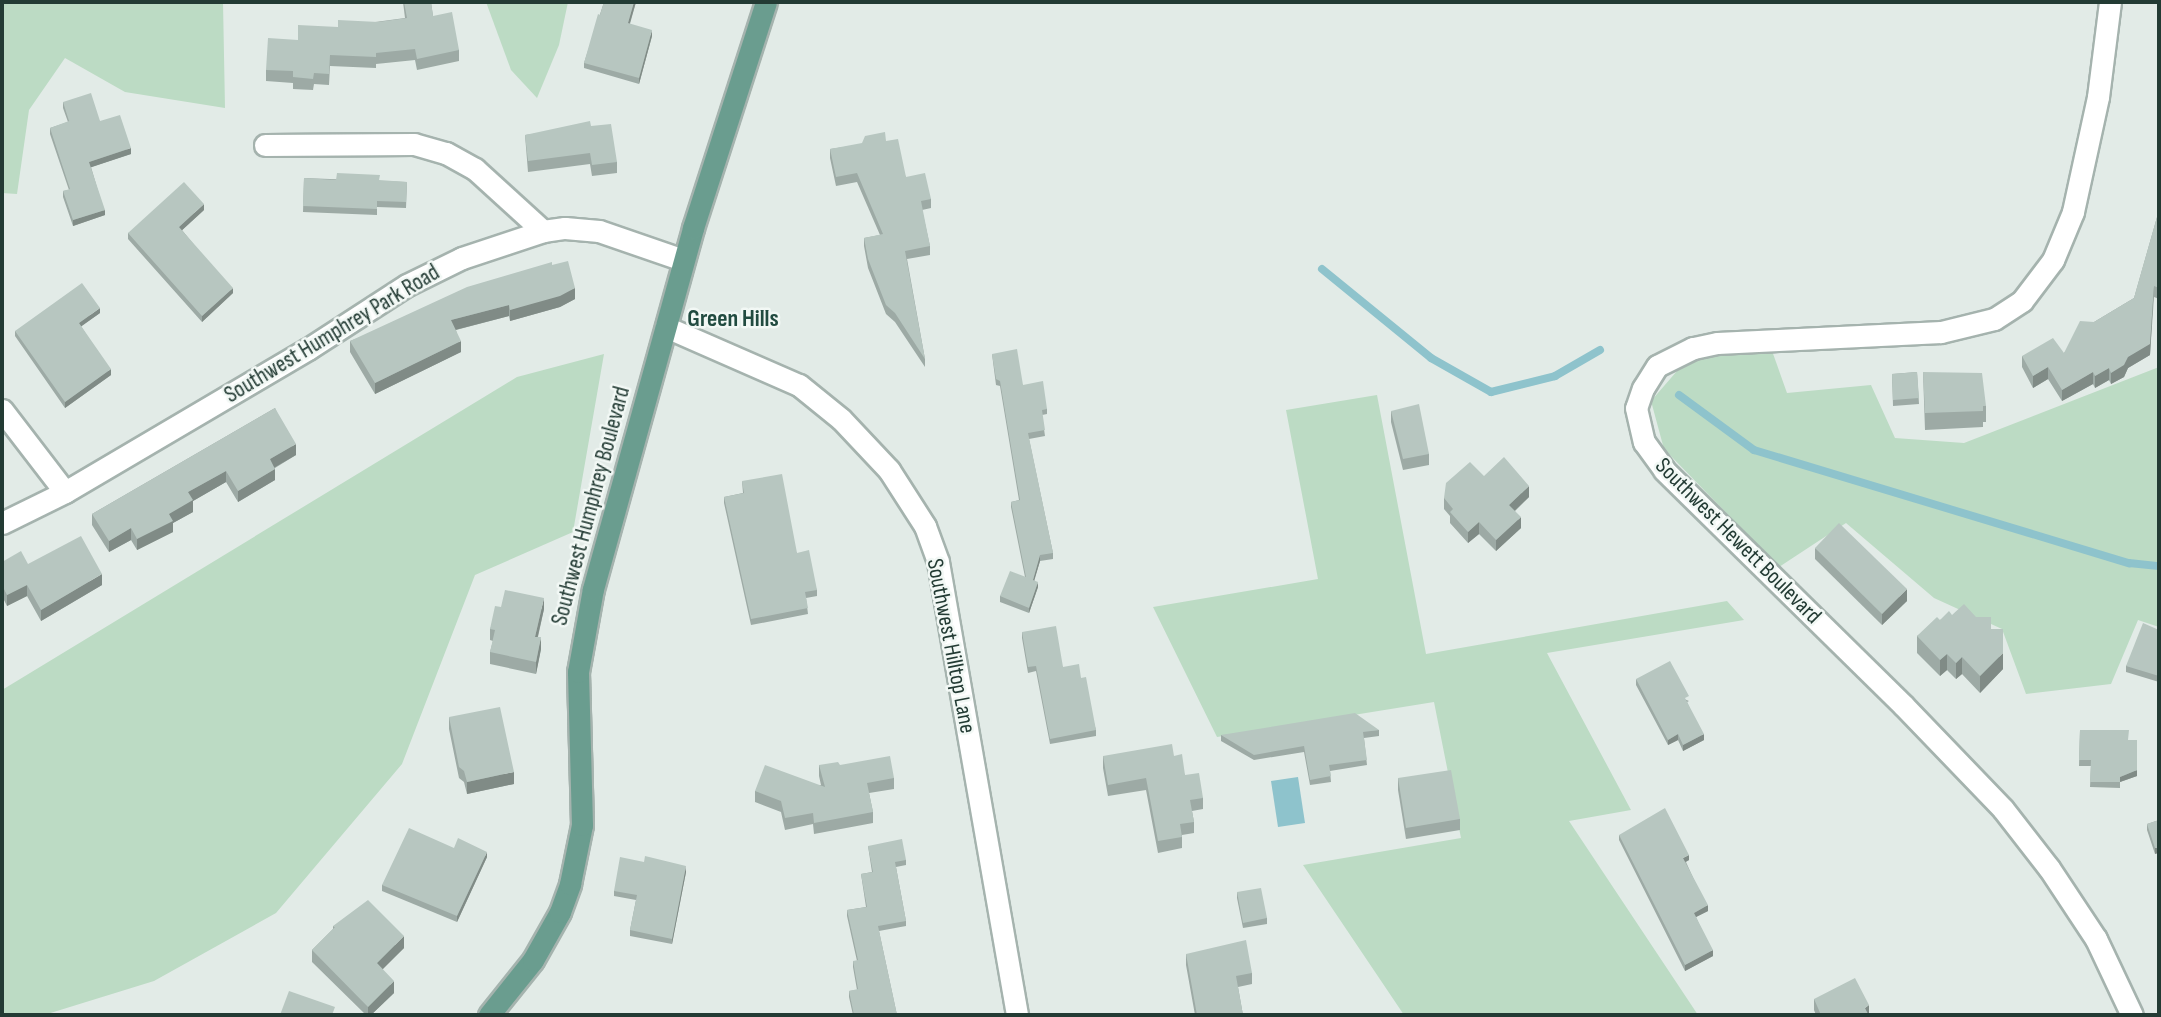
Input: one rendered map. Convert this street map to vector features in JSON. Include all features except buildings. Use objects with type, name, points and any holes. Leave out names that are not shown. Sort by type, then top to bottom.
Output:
[{"type":"main road","name":"Southwest Humphrey Boulevard","points":[[489,1015],[533,960],[550,933],[577,859],[582,825],[577,704],[582,637],[683,260],[766,2]]},
{"type":"street","name":"Southwest Hewett Boulevard","points":[[2110,2],[2098,97],[2073,212],[2053,260],[2022,301],[1994,319],[1941,332],[1717,343],[1693,348],[1657,366],[1643,388],[1636,408],[1644,442],[1664,470],[1903,705],[2003,809],[2049,868],[2096,939],[2132,1015]]},
{"type":"street","points":[[265,145],[414,144],[446,153],[475,169],[543,231]]},
{"type":"street","name":"Southwest Humphrey Park Road","points":[[2,523],[65,492],[308,349],[407,285],[462,258],[543,231],[565,228],[599,231],[683,260]]},
{"type":"street","name":"Southwest Hilltop Lane","points":[[666,327],[799,385],[841,419],[890,470],[925,526],[938,562],[1017,1015]]},
{"type":"street","points":[[2,410],[65,492]]},
{"type":"green space","points":[[2,2],[223,2],[225,108],[125,92],[65,58],[29,110],[17,194],[2,193]]},
{"type":"green space","points":[[486,2],[568,2],[559,45],[537,98],[511,70]]},
{"type":"green space","points":[[1771,348],[1787,393],[1871,385],[1895,438],[1964,443],[2159,367],[2159,627],[2138,620],[2111,684],[2026,694],[2002,629],[1934,598],[1846,523],[1779,567],[1664,449],[1651,401],[1690,356]]},
{"type":"green space","points":[[604,354],[573,532],[475,575],[402,764],[276,913],[154,981],[44,1015],[2,1015],[2,690],[517,377]]},
{"type":"green space","points":[[1377,395],[1426,654],[1727,601],[1744,620],[1547,653],[1631,810],[1569,821],[1698,1015],[1404,1015],[1303,865],[1461,838],[1434,702],[1217,737],[1153,607],[1318,579],[1286,410]]},
{"type":"water","points":[[1298,777],[1305,823],[1278,827],[1271,781]]},
{"type":"waterway","points":[[1322,269],[1431,358],[1491,392],[1555,376],[1600,350]]},
{"type":"waterway","points":[[1679,395],[1754,450],[2129,563],[2159,566]]},
{"type":"district","name":"Green Hills","points":[[733,319]]}]
